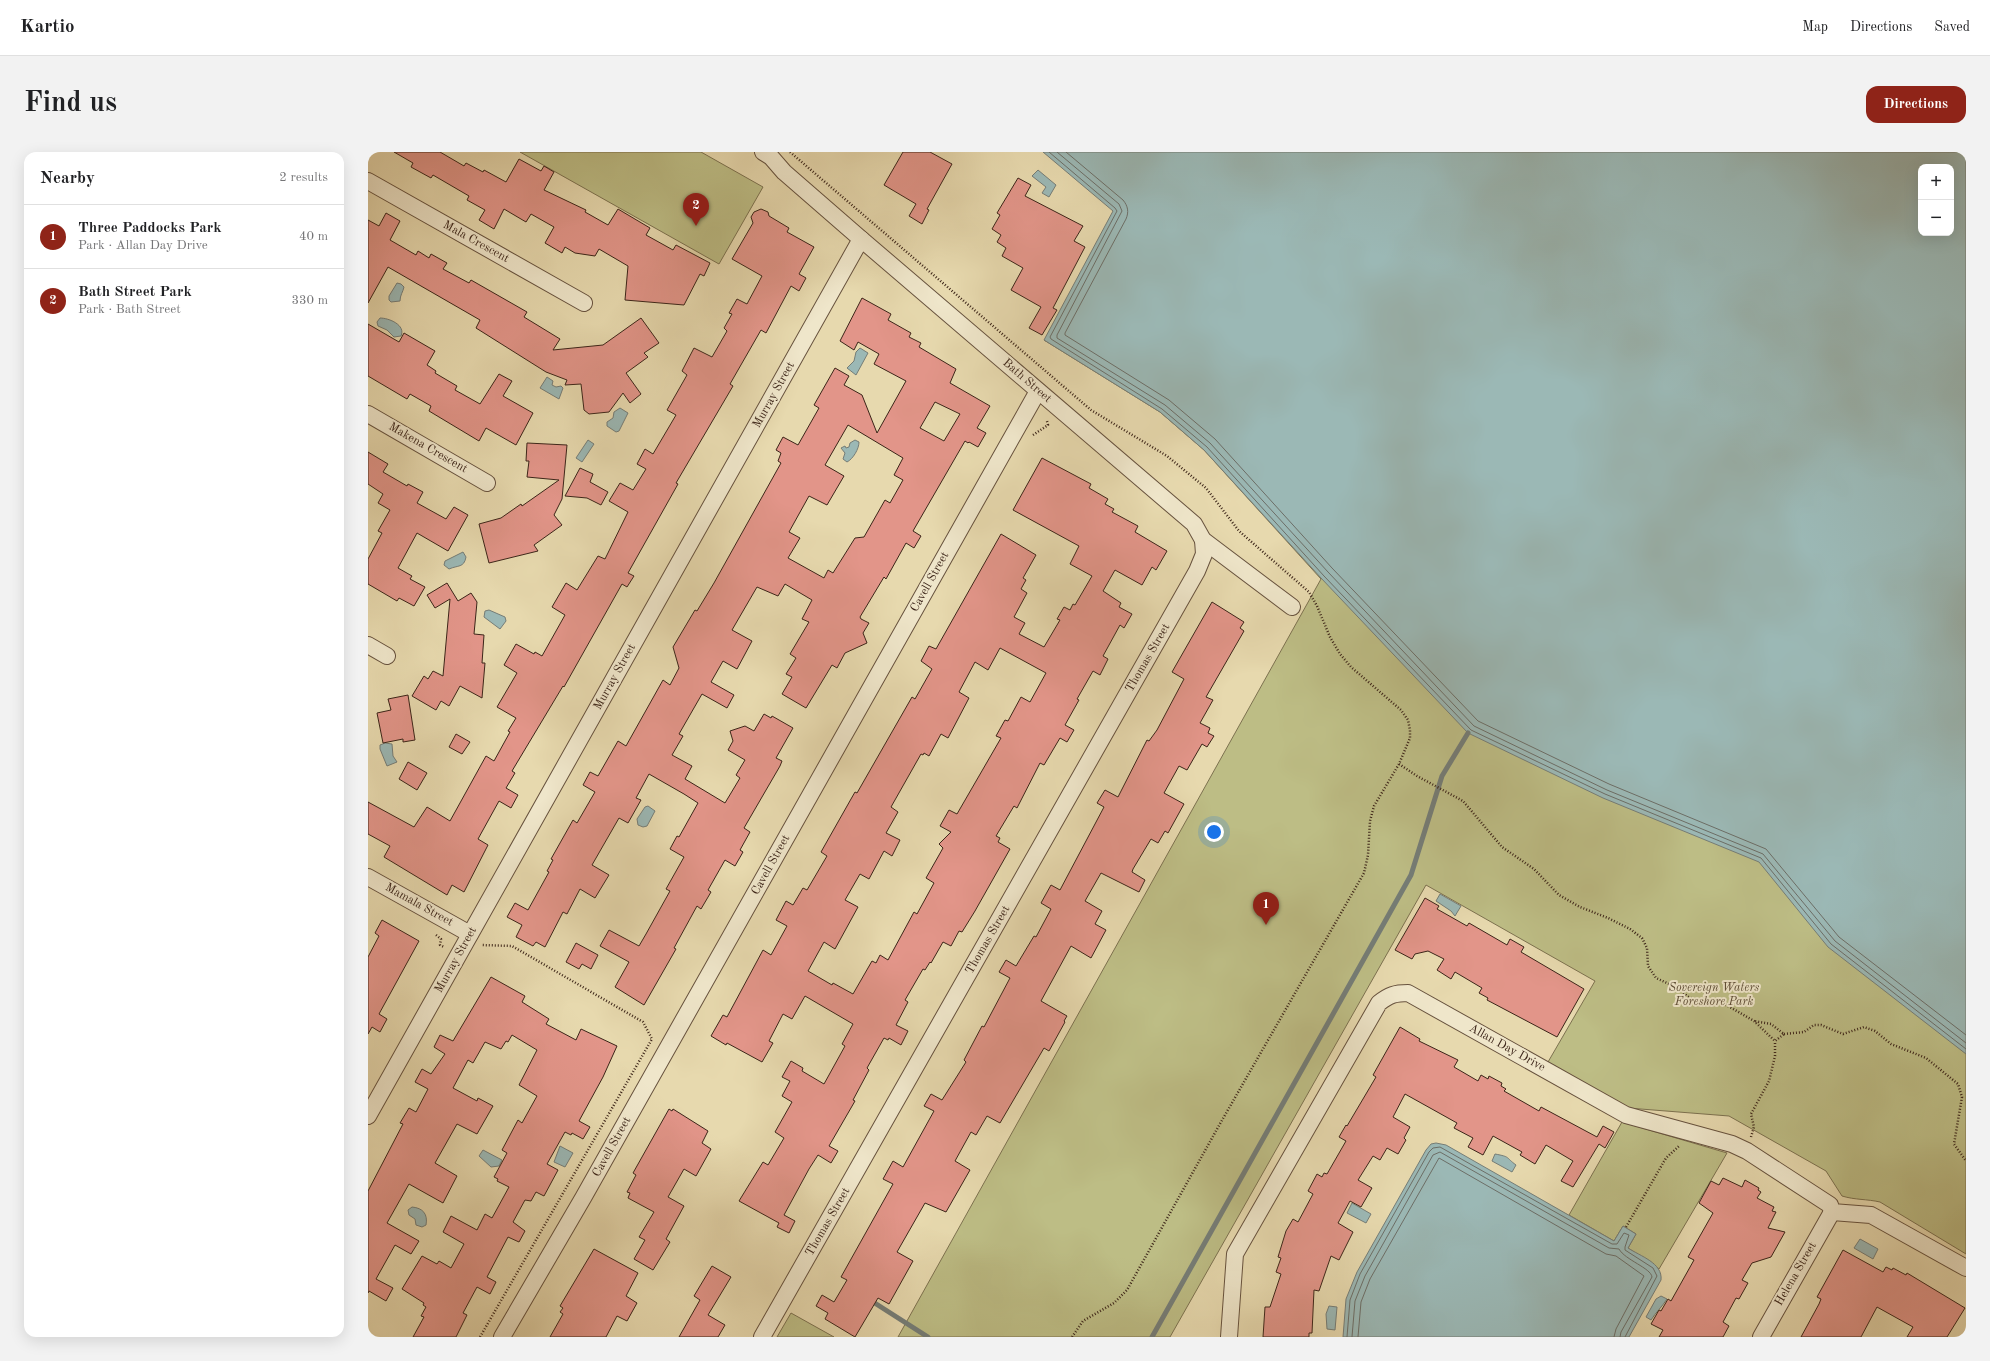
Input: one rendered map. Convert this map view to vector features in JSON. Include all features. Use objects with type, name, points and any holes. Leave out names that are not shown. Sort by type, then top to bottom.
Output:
[{"type":"street","name":"Bath Street","points":[[763,152],[771,157],[784,172],[861,239],[1194,524],[1203,540],[1292,607]]},
{"type":"street","name":"Mala Crescent","points":[[368,181],[584,303]]},
{"type":"street","name":"Murray Street","points":[[368,1116],[861,239]]},
{"type":"street","name":"Cavell Street","points":[[502,1337],[591,1185],[1038,391]]},
{"type":"street","name":"Makena Crescent","points":[[368,414],[488,483]]},
{"type":"street","name":"Thomas Street","points":[[762,1337],[1197,571],[1204,554],[1203,540]]},
{"type":"street","points":[[368,646],[386,656]]},
{"type":"street","name":"Mamala Street","points":[[368,877],[470,934]]},
{"type":"street","name":"Allan Day Drive","points":[[1229,1337],[1235,1254],[1379,1003],[1389,995],[1408,993],[1626,1115],[1732,1144],[1747,1151],[1830,1205],[1832,1212]]},
{"type":"street","points":[[1832,1212],[1871,1215],[1966,1268]]},
{"type":"street","name":"Helena Street","points":[[1761,1337],[1832,1212]]},
{"type":"path","points":[[1072,1337],[1083,1321],[1114,1303],[1127,1290],[1224,1116],[1364,873],[1368,854],[1370,821],[1374,806],[1399,764],[1417,776],[1463,801],[1473,810],[1502,847],[1534,869],[1559,895],[1580,907],[1608,918],[1630,929],[1642,938],[1647,948],[1648,966],[1656,978],[1680,989],[1687,996],[1696,1001],[1719,1002],[1754,1021],[1775,1041],[1775,1056],[1769,1081],[1751,1114],[1754,1127],[1747,1151]]},
{"type":"path","points":[[479,948],[488,944],[512,946],[643,1022],[652,1039],[480,1337]]},
{"type":"path","points":[[1754,1021],[1772,1024],[1784,1034]]},
{"type":"path","points":[[1775,1041],[1784,1034],[1804,1032],[1814,1025],[1821,1025],[1843,1034],[1864,1027],[1875,1031],[1891,1044],[1926,1058],[1958,1084],[1962,1097],[1954,1144],[1966,1161]]},
{"type":"path","points":[[1626,1227],[1666,1158],[1679,1146],[1679,1130]]},
{"type":"green space","points":[[520,152],[701,152],[763,187],[719,264]]},
{"type":"green space","name":"Sovereign Waters Foreshore Park","points":[[1044,340],[1966,775],[1966,1254],[1880,1202],[1842,1196],[1826,1171],[1729,1116],[1628,1108],[1548,1062],[1595,981],[1426,885],[1170,1337],[898,1337],[1321,579],[1204,450],[1160,412]]},
{"type":"green space","points":[[1622,1122],[1727,1153],[1659,1269],[1628,1248],[1636,1234],[1623,1226],[1614,1241],[1569,1215]]},
{"type":"green space","points":[[791,1313],[834,1337],[777,1337]]},
{"type":"water","points":[[1043,152],[1966,152],[1966,1054],[1828,947],[1759,862],[1603,798],[1468,733],[1321,578],[1204,450],[1160,412],[1044,340],[1113,211]]},
{"type":"water","points":[[1038,170],[1056,185],[1049,197],[1042,193],[1046,187],[1032,176]]},
{"type":"water","points":[[397,283],[404,287],[400,301],[391,302],[389,300],[389,296]]},
{"type":"water","points":[[380,318],[388,319],[399,325],[402,332],[401,336],[394,337],[387,330],[378,326],[377,322]]},
{"type":"water","points":[[860,348],[868,353],[856,375],[847,368],[854,361],[856,352]]},
{"type":"water","points":[[547,377],[553,381],[552,385],[556,387],[561,386],[563,388],[559,399],[540,388]]},
{"type":"water","points":[[620,408],[628,413],[619,431],[616,432],[607,426],[607,422],[613,418],[614,412]]},
{"type":"water","points":[[588,440],[594,444],[582,462],[576,458]]},
{"type":"water","points":[[855,440],[859,442],[857,451],[847,462],[843,459],[845,453],[841,448],[845,446],[846,448],[849,447],[850,443]]},
{"type":"water","points":[[463,552],[466,557],[462,565],[449,569],[444,565],[445,561]]},
{"type":"water","points":[[489,610],[505,617],[506,621],[500,629],[484,617],[485,611]]},
{"type":"water","points":[[385,743],[392,744],[393,756],[397,762],[387,766],[380,749],[380,745]]},
{"type":"water","points":[[648,806],[655,811],[647,826],[643,827],[638,825],[637,819],[645,807]]},
{"type":"water","points":[[1440,894],[1461,906],[1455,916],[1451,911],[1436,901]]},
{"type":"water","points":[[1436,1143],[1446,1145],[1614,1241],[1623,1226],[1636,1234],[1628,1248],[1655,1265],[1661,1274],[1661,1280],[1629,1337],[1343,1337],[1346,1299],[1357,1272],[1426,1150],[1431,1144]]},
{"type":"water","points":[[560,1146],[573,1153],[565,1167],[554,1162]]},
{"type":"water","points":[[483,1150],[502,1160],[499,1166],[491,1167],[479,1156]]},
{"type":"water","points":[[1495,1154],[1506,1157],[1516,1165],[1512,1172],[1492,1161]]},
{"type":"water","points":[[1352,1203],[1371,1214],[1366,1223],[1347,1213]]},
{"type":"water","points":[[412,1207],[424,1212],[426,1225],[422,1227],[416,1225],[415,1219],[409,1215],[408,1210]]},
{"type":"water","points":[[1860,1239],[1878,1249],[1873,1259],[1854,1248]]},
{"type":"water","points":[[1661,1296],[1667,1299],[1651,1320],[1646,1317],[1656,1299]]},
{"type":"water","points":[[1329,1306],[1337,1307],[1335,1330],[1327,1329],[1326,1314]]},
{"type":"building","points":[[394,152],[440,152],[464,166],[466,163],[483,172],[484,170],[506,182],[519,159],[541,171],[544,166],[554,172],[544,190],[586,210],[585,212],[608,225],[618,209],[650,228],[646,235],[673,250],[676,245],[710,263],[704,276],[700,274],[684,305],[625,300],[628,266],[599,249],[595,256],[575,253],[565,247],[562,253],[545,243],[554,227],[531,214],[526,222],[504,209],[494,229],[479,220],[485,210],[467,200],[469,196],[433,175],[431,178],[411,167],[413,163]]},
{"type":"building","points":[[903,152],[930,152],[952,164],[927,209],[929,210],[922,224],[909,216],[916,204],[884,185]]},
{"type":"building","points":[[1018,178],[1031,185],[1025,196],[1083,226],[1074,241],[1085,247],[1053,308],[1057,310],[1042,335],[1029,328],[1041,307],[1011,290],[1023,268],[1002,256],[1006,248],[997,242],[1001,235],[992,229],[1000,215],[997,213]]},
{"type":"building","points":[[761,209],[768,212],[769,216],[789,228],[787,232],[814,247],[799,274],[806,278],[799,291],[791,286],[766,333],[761,330],[730,384],[733,386],[676,483],[678,484],[628,573],[634,576],[627,587],[622,584],[564,687],[563,686],[512,771],[515,773],[506,788],[518,795],[511,808],[499,801],[478,839],[488,845],[464,892],[452,885],[447,895],[384,857],[390,846],[368,834],[368,802],[414,827],[427,807],[450,821],[486,756],[494,761],[510,732],[508,731],[516,718],[497,707],[517,673],[504,665],[516,644],[534,654],[535,652],[542,656],[565,615],[552,607],[566,583],[577,590],[598,556],[605,559],[628,512],[609,501],[620,483],[633,490],[646,469],[637,464],[645,449],[653,454],[676,415],[667,410],[687,375],[682,371],[694,348],[712,357],[727,331],[724,328],[732,314],[729,313],[737,299],[747,304],[762,276],[732,259],[753,223],[751,217],[754,212]]},
{"type":"building","points":[[386,213],[400,221],[390,240],[416,255],[418,251],[429,258],[431,254],[447,263],[443,269],[469,283],[471,280],[527,312],[524,317],[560,339],[553,350],[603,345],[641,318],[659,343],[644,353],[648,357],[626,373],[641,394],[630,403],[623,393],[609,412],[589,414],[584,410],[581,384],[565,385],[567,380],[546,372],[476,328],[480,320],[388,267],[368,303],[368,220],[379,226]]},
{"type":"building","points":[[862,298],[891,314],[888,320],[911,333],[909,337],[921,343],[919,347],[956,369],[950,383],[990,406],[977,428],[986,433],[978,447],[965,441],[913,531],[921,536],[914,548],[906,543],[886,579],[884,577],[860,617],[869,623],[863,633],[867,643],[845,653],[837,668],[832,665],[806,708],[782,694],[792,677],[786,674],[796,658],[790,654],[809,622],[802,619],[812,600],[785,584],[778,596],[757,587],[732,630],[752,641],[737,669],[723,661],[711,682],[734,695],[727,708],[702,694],[679,734],[683,736],[672,755],[692,766],[685,779],[725,803],[740,778],[736,775],[745,760],[728,750],[733,741],[730,731],[745,726],[754,731],[764,714],[771,718],[772,716],[793,728],[776,758],[782,761],[780,766],[744,828],[750,832],[740,850],[743,852],[735,866],[725,860],[708,890],[711,892],[701,909],[697,906],[674,948],[676,949],[644,1005],[615,987],[629,962],[600,946],[609,930],[639,946],[670,891],[666,889],[684,857],[670,849],[677,836],[679,837],[698,803],[684,794],[649,774],[636,798],[641,800],[628,823],[619,818],[592,865],[609,875],[595,898],[580,889],[567,914],[563,912],[545,947],[536,942],[533,946],[516,937],[522,925],[507,917],[515,903],[528,910],[549,872],[547,871],[553,860],[551,859],[573,820],[577,823],[595,792],[583,785],[590,772],[598,776],[618,741],[626,746],[663,680],[670,685],[679,668],[673,647],[695,610],[697,611],[714,583],[781,463],[778,461],[781,453],[776,450],[783,437],[798,445],[819,408],[814,405],[835,368],[849,376],[844,385],[862,395],[877,433],[906,381],[874,364],[879,354],[858,342],[854,350],[840,341]],"holes":[[[935,402],[960,414],[944,441],[920,428]],[[848,425],[903,458],[894,475],[903,480],[890,503],[885,500],[864,537],[855,538],[833,573],[828,570],[824,578],[788,558],[800,538],[789,532],[809,496],[827,505],[844,476],[825,465]]]},
{"type":"building","points":[[368,324],[399,342],[404,333],[435,351],[427,365],[436,371],[435,373],[457,386],[455,390],[480,404],[499,374],[512,381],[503,396],[533,413],[516,445],[486,428],[479,441],[429,411],[431,406],[410,394],[407,399],[368,376]]},
{"type":"building","points":[[527,443],[567,445],[562,499],[554,515],[562,525],[534,545],[538,551],[489,563],[479,524],[501,518],[521,504],[522,506],[559,480],[527,477],[529,461],[526,461]]},
{"type":"building","points":[[368,452],[388,464],[383,472],[407,486],[408,484],[423,492],[417,503],[446,519],[454,507],[468,515],[448,551],[417,533],[398,568],[412,576],[410,579],[425,587],[414,606],[399,598],[397,601],[368,584],[368,559],[382,533],[378,531],[390,510],[378,503],[383,494],[368,484]]},
{"type":"building","points":[[1042,458],[1091,484],[1089,488],[1108,499],[1105,504],[1114,509],[1112,512],[1138,526],[1135,532],[1167,551],[1156,570],[1152,567],[1142,585],[1115,570],[1103,591],[1121,603],[1119,607],[1132,614],[1124,628],[1120,625],[1103,656],[1108,659],[1100,675],[1093,671],[1077,699],[1079,700],[1065,725],[1074,730],[1067,742],[1060,738],[1044,765],[1040,763],[1017,808],[1014,806],[996,836],[1000,838],[998,842],[1010,849],[975,911],[962,932],[959,931],[951,946],[943,942],[931,963],[930,962],[925,970],[923,969],[905,1000],[908,1002],[896,1025],[908,1031],[901,1045],[889,1038],[888,1040],[884,1038],[867,1068],[869,1070],[853,1100],[855,1101],[829,1146],[838,1151],[831,1163],[818,1155],[809,1169],[784,1215],[795,1221],[789,1233],[777,1227],[779,1223],[739,1201],[763,1162],[768,1165],[784,1138],[775,1132],[792,1102],[782,1096],[790,1081],[782,1077],[791,1061],[803,1068],[802,1071],[824,1084],[845,1046],[842,1044],[853,1024],[805,996],[792,1019],[783,1014],[769,1041],[773,1043],[762,1062],[727,1043],[726,1045],[711,1036],[723,1015],[727,1017],[763,950],[771,955],[787,926],[776,920],[786,901],[793,905],[803,888],[807,890],[827,856],[821,852],[912,697],[915,699],[932,669],[921,661],[929,646],[936,649],[1001,534],[1036,555],[1023,578],[1026,580],[1021,589],[1027,593],[1014,617],[1025,623],[1019,634],[1044,647],[1060,620],[1057,619],[1064,607],[1070,610],[1073,604],[1075,605],[1092,576],[1070,564],[1079,546],[1013,510]],"holes":[[[1000,648],[1046,673],[1030,702],[1021,697],[1008,721],[1005,720],[996,736],[1001,738],[957,814],[949,810],[940,826],[951,832],[939,844],[943,848],[926,878],[934,883],[917,914],[914,912],[888,960],[880,955],[876,963],[872,961],[853,994],[833,983],[832,985],[808,971],[824,942],[835,949],[858,907],[845,900],[860,874],[869,879],[884,851],[892,856],[900,840],[886,833],[898,812],[891,807],[921,754],[923,755],[924,753],[929,756],[941,734],[948,738],[969,698],[959,692],[975,662],[988,670]]]},
{"type":"building","points":[[580,468],[593,474],[590,482],[608,492],[601,505],[587,498],[565,496]]},
{"type":"building","points":[[447,583],[458,601],[471,593],[477,602],[474,634],[484,635],[482,663],[485,663],[482,698],[460,686],[449,706],[441,701],[436,710],[412,696],[424,676],[428,679],[433,671],[443,676],[450,599],[435,608],[427,595]]},
{"type":"building","points":[[1212,602],[1244,622],[1240,628],[1244,631],[1206,697],[1213,700],[1200,723],[1210,728],[1208,733],[1214,736],[1207,747],[1202,744],[1187,770],[1179,766],[1164,793],[1184,804],[1168,833],[1165,831],[1158,843],[1151,839],[1133,869],[1132,872],[1145,880],[1139,892],[1101,873],[1085,901],[1102,911],[1095,924],[1106,930],[1091,958],[1071,946],[1041,1001],[1067,1016],[1064,1021],[1065,1022],[1049,1051],[1044,1048],[1000,1123],[987,1116],[976,1135],[971,1132],[955,1161],[970,1170],[946,1212],[925,1203],[897,1252],[913,1261],[889,1304],[878,1298],[855,1337],[825,1319],[828,1313],[816,1306],[822,1295],[834,1302],[847,1280],[841,1277],[893,1184],[883,1179],[893,1161],[903,1167],[934,1111],[924,1106],[931,1094],[942,1100],[966,1062],[964,1060],[982,1026],[984,1027],[1010,978],[999,972],[1006,960],[1016,966],[1034,936],[1036,937],[1051,909],[1041,903],[1051,885],[1060,890],[1104,807],[1097,803],[1105,790],[1118,797],[1147,740],[1149,741],[1157,730],[1184,679],[1172,672]]},
{"type":"building","points":[[408,695],[415,740],[403,742],[403,739],[383,743],[377,713],[391,710],[388,699]]},
{"type":"building","points":[[456,734],[470,742],[462,754],[449,747]]},
{"type":"building","points":[[408,762],[427,773],[417,790],[399,779]]},
{"type":"building","points":[[1425,898],[1439,906],[1437,909],[1467,926],[1469,923],[1507,945],[1510,939],[1524,947],[1521,952],[1584,989],[1557,1037],[1487,1000],[1488,998],[1479,993],[1482,988],[1455,972],[1451,979],[1437,970],[1444,959],[1428,951],[1415,954],[1412,959],[1395,950]]},
{"type":"building","points":[[382,920],[419,941],[379,1014],[387,1019],[380,1032],[372,1027],[368,1034],[368,957],[379,936],[375,933]]},
{"type":"building","points":[[576,943],[598,955],[591,969],[582,964],[579,969],[566,962]]},
{"type":"building","points":[[491,977],[525,996],[522,1002],[549,1019],[546,1024],[576,1040],[581,1029],[617,1046],[603,1077],[579,1121],[590,1127],[583,1139],[572,1133],[571,1135],[565,1132],[547,1164],[558,1170],[544,1196],[536,1192],[531,1201],[525,1200],[513,1222],[525,1231],[519,1242],[508,1237],[487,1277],[496,1282],[490,1294],[477,1287],[463,1313],[467,1315],[456,1337],[413,1337],[424,1317],[421,1316],[426,1307],[423,1305],[424,1303],[402,1289],[422,1256],[437,1264],[439,1261],[451,1268],[464,1244],[443,1232],[451,1216],[477,1230],[485,1214],[492,1218],[509,1187],[497,1181],[498,1179],[494,1177],[507,1153],[502,1150],[518,1120],[522,1123],[537,1096],[519,1085],[537,1050],[512,1035],[501,1049],[485,1042],[473,1063],[468,1060],[453,1088],[477,1101],[478,1098],[493,1106],[477,1134],[457,1124],[435,1163],[457,1176],[443,1203],[409,1184],[387,1223],[419,1241],[411,1254],[395,1245],[376,1279],[393,1288],[386,1301],[369,1291],[368,1293],[368,1191],[403,1124],[400,1123],[409,1108],[416,1112],[428,1089],[415,1082],[422,1069],[431,1074],[445,1054],[434,1047],[440,1035],[453,1041]]},
{"type":"building","points":[[1400,1027],[1420,1039],[1419,1041],[1458,1060],[1454,1067],[1478,1081],[1481,1075],[1488,1079],[1489,1076],[1502,1083],[1501,1086],[1506,1089],[1504,1091],[1539,1111],[1541,1107],[1597,1137],[1603,1126],[1614,1132],[1605,1148],[1599,1144],[1573,1187],[1561,1181],[1573,1161],[1546,1145],[1535,1164],[1520,1155],[1522,1152],[1493,1136],[1483,1155],[1468,1147],[1473,1138],[1454,1128],[1457,1123],[1405,1094],[1393,1117],[1410,1127],[1404,1138],[1406,1140],[1398,1154],[1387,1148],[1380,1160],[1373,1156],[1358,1180],[1372,1188],[1361,1207],[1350,1201],[1338,1223],[1353,1232],[1339,1260],[1331,1256],[1319,1291],[1314,1290],[1312,1333],[1309,1333],[1309,1337],[1263,1337],[1265,1307],[1270,1307],[1281,1274],[1276,1272],[1281,1258],[1278,1257],[1286,1231],[1293,1219],[1298,1222],[1313,1194],[1308,1191],[1317,1174],[1322,1177],[1324,1173],[1327,1174],[1346,1141],[1339,1137],[1376,1077],[1373,1075]]},
{"type":"building","points":[[669,1109],[672,1111],[673,1109],[708,1131],[702,1143],[711,1149],[696,1176],[684,1169],[668,1197],[684,1206],[666,1239],[670,1242],[653,1270],[634,1259],[645,1240],[639,1237],[654,1212],[628,1198],[630,1193],[627,1192],[636,1175],[633,1173]]},
{"type":"building","points":[[1723,1178],[1742,1187],[1745,1180],[1759,1188],[1758,1190],[1761,1192],[1757,1198],[1774,1207],[1772,1211],[1776,1212],[1768,1228],[1785,1232],[1771,1257],[1752,1263],[1742,1280],[1748,1283],[1739,1299],[1736,1298],[1723,1322],[1729,1326],[1723,1337],[1659,1337],[1663,1330],[1651,1324],[1659,1310],[1661,1311],[1668,1299],[1671,1301],[1694,1260],[1688,1257],[1713,1213],[1699,1203],[1711,1181],[1719,1185]]},
{"type":"building","points":[[594,1249],[638,1273],[626,1296],[637,1303],[627,1321],[617,1316],[606,1337],[550,1337],[563,1314],[560,1312],[563,1308],[560,1306]]},
{"type":"building","points":[[1843,1250],[1883,1272],[1886,1267],[1892,1270],[1893,1268],[1906,1275],[1907,1273],[1965,1308],[1947,1337],[1907,1337],[1913,1327],[1877,1307],[1861,1337],[1801,1337],[1821,1299],[1817,1297]]},
{"type":"building","points":[[712,1266],[731,1277],[708,1315],[725,1325],[718,1337],[679,1337],[700,1300],[694,1296]]},
{"type":"waterway","points":[[1152,1337],[1411,875],[1442,776],[1468,733]]},
{"type":"waterway","points":[[870,1300],[928,1337]]},
{"type":"place","name":"Bath Street Park","points":[[696,226]]},
{"type":"place","name":"Three Paddocks Park","points":[[1266,925]]}]
